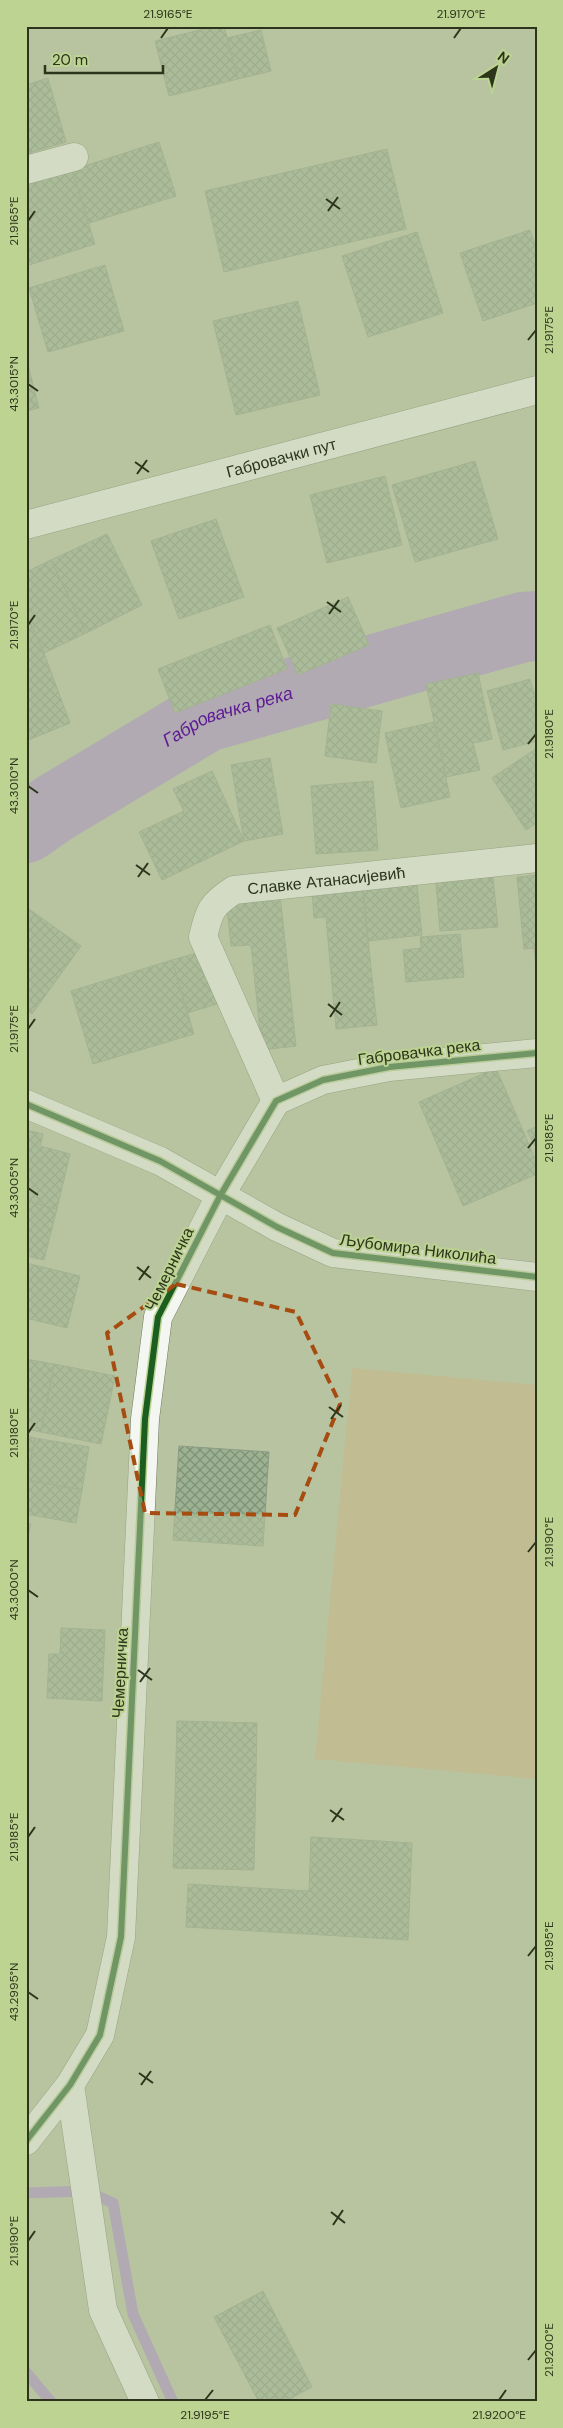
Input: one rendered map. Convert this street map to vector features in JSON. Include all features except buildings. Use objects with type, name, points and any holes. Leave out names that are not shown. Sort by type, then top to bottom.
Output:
[{"type":"street","points":[[26,170],[74,157]]},
{"type":"street","name":"Габровачки пут","points":[[26,525],[537,390]]},
{"type":"street","name":"Славке Атанасијевић","points":[[276,1101],[203,937],[209,912],[218,901],[234,890],[537,858]]},
{"type":"street","name":"Габровачка река","points":[[276,1101],[323,1080],[389,1067],[537,1053]]},
{"type":"street","points":[[26,1104],[160,1161],[220,1196],[276,1101]]},
{"type":"street","name":"Љубомира Николића","points":[[220,1196],[277,1227],[333,1253],[537,1277]]},
{"type":"street","name":"Чемерничка","points":[[26,2140],[70,2085],[100,2035],[122,1937],[146,1419],[158,1317],[220,1196]]},
{"type":"street","points":[[70,2085],[103,2310],[145,2402]]},
{"type":"highlighted area","points":[[176,1284],[296,1312],[340,1404],[295,1515],[145,1513],[107,1333]]},
{"type":"shaded area","points":[[352,1368],[537,1385],[537,1779],[315,1759]]},
{"type":"waterway","name":"Габровачка река","points":[[26,828],[53,809],[206,717],[523,627],[537,626]]},
{"type":"waterway","points":[[26,2193],[86,2191],[113,2203],[133,2314],[173,2402]]},
{"type":"waterway","points":[[26,2372],[51,2402]]},
{"type":"cycle path","points":[[26,2141],[70,2085],[100,2035],[121,1937],[145,1419],[158,1317],[220,1196],[276,1101],[323,1080],[389,1067],[537,1053]]},
{"type":"cycle path","points":[[26,1104],[160,1161],[277,1227],[333,1253],[537,1277]]}]
